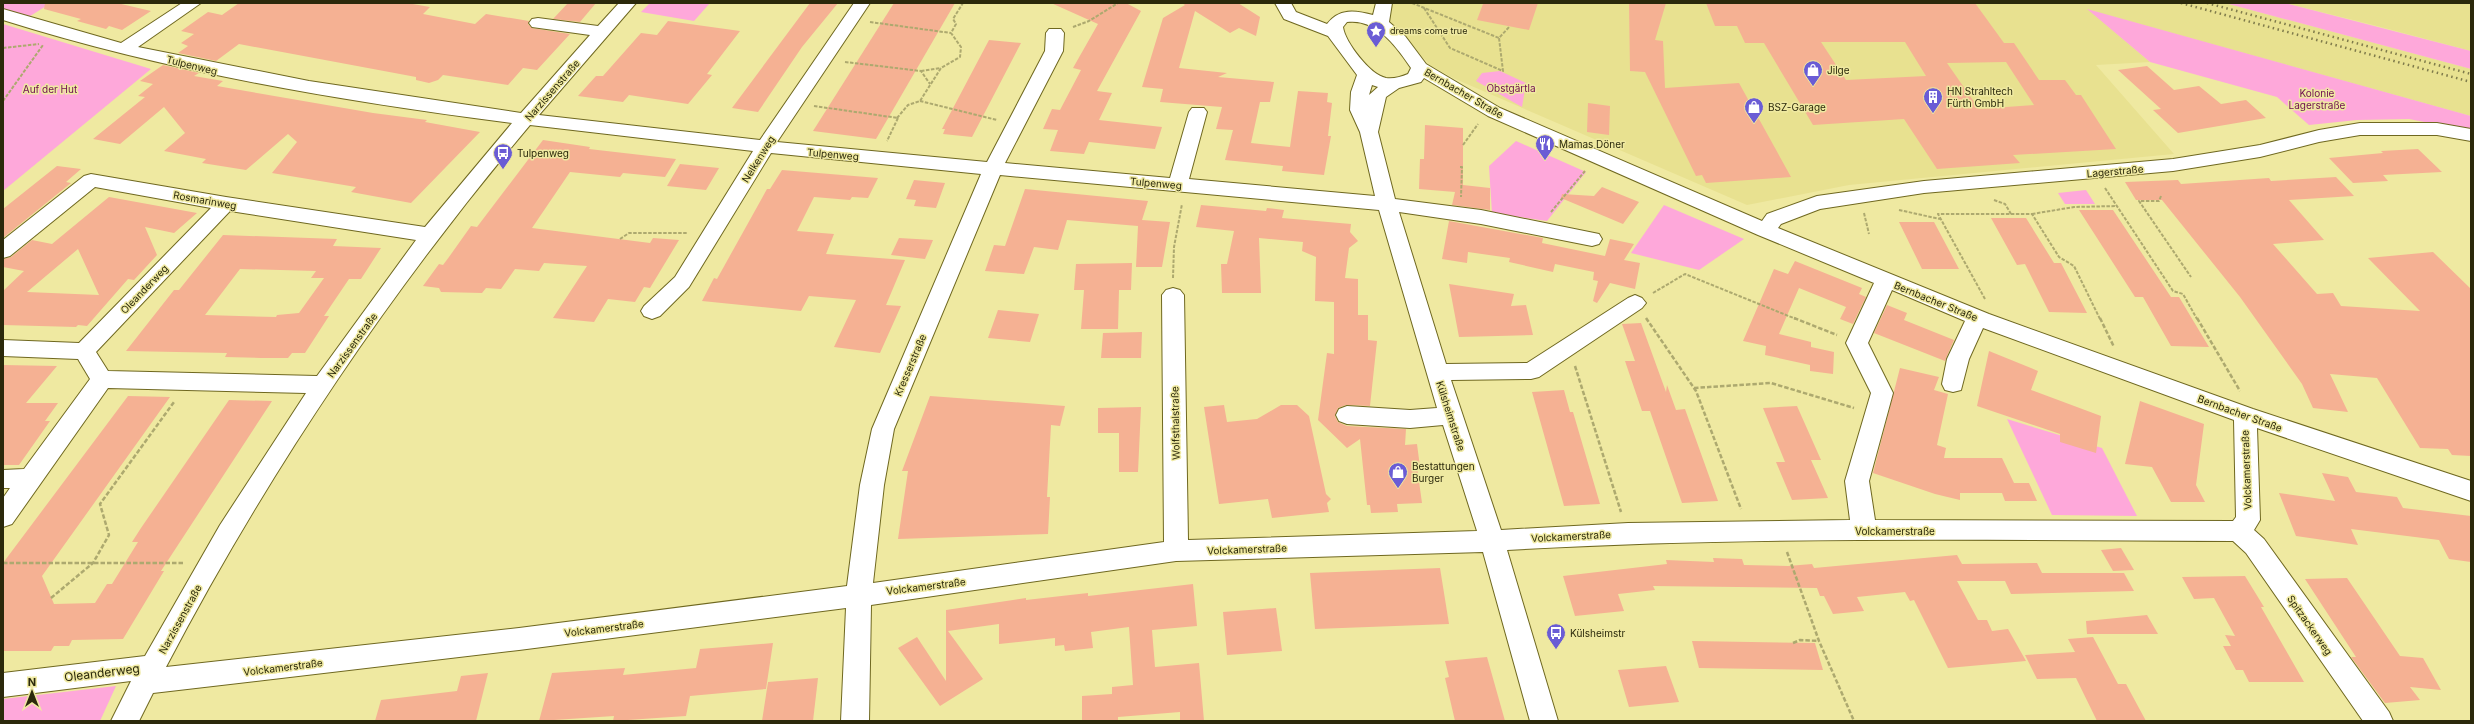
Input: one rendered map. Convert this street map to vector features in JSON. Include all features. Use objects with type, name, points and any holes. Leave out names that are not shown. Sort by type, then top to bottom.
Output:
[{"type":"street","points":[[124,48],[193,3]]},
{"type":"street","name":"Narzissenstraße","points":[[125,721],[149,675],[242,511],[323,385],[431,235],[526,120],[628,3]]},
{"type":"street","name":"Nelkenweg","points":[[652,312],[682,282],[792,103],[862,3]]},
{"type":"street","points":[[1284,3],[1290,14],[1338,26],[1366,75],[1379,82],[1398,83],[1432,89],[1488,116]]},
{"type":"street","points":[[1380,22],[1384,3]]},
{"type":"street","points":[[1338,26],[1362,9],[1380,22],[1404,45],[1420,68]]},
{"type":"street","name":"Tulpenweg","points":[[3,14],[60,34],[226,73],[526,120],[765,147],[1387,204],[1461,213],[1539,226],[1592,239]]},
{"type":"street","points":[[538,23],[602,32]]},
{"type":"street","name":"Kresserstraße","points":[[855,721],[859,594],[872,485],[883,429],[993,168],[1054,51],[1054,33]]},
{"type":"street","name":"Külsheimstraße","points":[[1369,132],[1378,95],[1398,83],[1415,78],[1420,68]]},
{"type":"street","name":"Bernbacher Straße","points":[[1420,68],[1488,116],[1597,157],[1765,230],[1977,317],[2250,417],[2471,491]]},
{"type":"street","name":"Külsheimstraße","points":[[1366,75],[1360,92],[1359,110],[1369,132],[1387,204],[1436,372],[1492,541],[1544,721]]},
{"type":"street","points":[[1182,185],[1198,112]]},
{"type":"street","name":"Lagerstraße","points":[[1765,230],[1774,219],[1817,203],[1924,187],[2210,160],[2360,129],[2437,129],[2471,135]]},
{"type":"street","name":"Rosmarinweg","points":[[3,251],[91,180],[226,204],[431,235]]},
{"type":"street","name":"Oleanderweg","points":[[84,351],[226,204]]},
{"type":"street","points":[[1864,530],[1857,480],[1882,393],[1857,344],[1886,280]]},
{"type":"street","name":"Wolfsthalstraße","points":[[1173,295],[1176,551]]},
{"type":"street","points":[[1436,372],[1531,370],[1635,303]]},
{"type":"street","points":[[1953,384],[1958,359],[1977,317]]},
{"type":"street","points":[[3,348],[84,351],[102,379]]},
{"type":"street","points":[[102,379],[323,385]]},
{"type":"street","points":[[3,517],[102,379]]},
{"type":"street","points":[[1348,415],[1410,419],[1451,416]]},
{"type":"street","name":"Volckamerstraße","points":[[149,675],[519,639],[1176,551],[1492,541],[1628,534],[1864,530],[2239,531],[2248,520],[2250,417]]},
{"type":"street","points":[[3,479],[30,478]]},
{"type":"street","name":"Spitzackerweg","points":[[2239,531],[2255,546],[2379,721]]},
{"type":"street","name":"Oleanderweg","points":[[3,685],[149,675]]},
{"type":"path","points":[[951,33],[956,24],[953,19],[963,3]]},
{"type":"path","points":[[1054,33],[1089,21],[1118,3]]},
{"type":"path","points":[[1412,3],[1499,38]]},
{"type":"path","points":[[1424,8],[1450,48],[1503,71],[1499,38],[1510,26]]},
{"type":"path","points":[[851,20],[951,33],[961,47],[960,56],[942,68],[920,101]]},
{"type":"path","points":[[3,101],[44,44],[60,34]]},
{"type":"path","points":[[3,48],[44,44]]},
{"type":"path","points":[[823,59],[921,72],[942,68]]},
{"type":"path","points":[[921,72],[930,84]]},
{"type":"path","points":[[879,158],[897,118],[908,105],[920,101],[975,116],[1016,123]]},
{"type":"path","points":[[792,103],[897,118]]},
{"type":"path","points":[[1463,145],[1488,116]]},
{"type":"path","points":[[1539,226],[1597,157]]},
{"type":"path","points":[[1460,167],[1462,167],[1461,213]]},
{"type":"path","points":[[2095,172],[2173,291],[2183,294],[2250,417]]},
{"type":"path","points":[[1173,295],[1174,247],[1182,185]]},
{"type":"path","points":[[2162,196],[2159,201],[2139,201],[2191,277]]},
{"type":"path","points":[[1993,200],[2005,204],[2011,214]]},
{"type":"path","points":[[2000,326],[1938,214],[2032,214],[2074,207],[2117,206]]},
{"type":"path","points":[[1869,234],[1863,210],[1870,210]]},
{"type":"path","points":[[1891,210],[1906,210],[1928,219],[1941,219]]},
{"type":"path","points":[[2032,214],[2059,257],[2074,266],[2126,372]]},
{"type":"path","points":[[620,239],[629,233],[667,232],[711,236]]},
{"type":"path","points":[[1750,532],[1694,388],[1635,303],[1685,274],[1857,344]]},
{"type":"path","points":[[1568,346],[1628,534]]},
{"type":"path","points":[[51,598],[93,563],[109,535],[100,504],[189,381]]},
{"type":"path","points":[[1694,388],[1771,383],[1876,415]]},
{"type":"path","points":[[1780,532],[1819,641],[1854,721]]},
{"type":"path","points":[[3,563],[212,563]]},
{"type":"path","points":[[1793,643],[1800,640],[1819,641]]},
{"type":"shaded area","points":[[1388,3],[2225,3],[2471,69],[2471,116],[2089,10],[2150,62],[2096,65],[2174,154],[1849,185],[1747,205],[1453,78],[1430,65],[1385,17]]},
{"type":"shaded area","points":[[2285,3],[2471,3],[2471,51],[2377,26]]},
{"type":"green space","points":[[3,3],[51,3],[27,18],[3,10]]},
{"type":"green space","points":[[650,3],[710,3],[694,21],[641,12]]},
{"type":"green space","points":[[2225,3],[2285,3],[2471,51],[2471,69]]},
{"type":"green space","name":"Kolonie Lagerstraße","points":[[2087,9],[2471,116],[2471,131],[2409,119],[2357,120],[2309,125],[2277,97],[2150,62]]},
{"type":"green space","name":"Auf der Hut","points":[[3,24],[151,69],[3,191]]},
{"type":"green space","name":"Obstgärtla","points":[[1500,71],[1526,83],[1522,107],[1476,81],[1482,73]]},
{"type":"green space","points":[[1516,141],[1586,172],[1547,221],[1492,213],[1489,166]]},
{"type":"green space","points":[[2086,190],[2095,204],[2065,204],[2058,193]]},
{"type":"green space","points":[[1664,205],[1744,239],[1699,270],[1631,253]]},
{"type":"green space","points":[[2007,419],[2102,448],[2137,516],[2052,515]]},
{"type":"green space","points":[[116,686],[100,721],[3,721],[3,699]]},
{"type":"building","points":[[45,3],[117,3],[151,11],[122,30],[109,26],[106,29],[77,21],[81,19],[44,9]]},
{"type":"building","points":[[239,3],[407,3],[430,7],[423,14],[475,24],[486,14],[529,21],[528,24],[532,28],[570,34],[537,70],[523,68],[508,85],[443,75],[438,80],[429,83],[416,80],[416,77],[239,44],[216,61],[178,53],[188,46],[181,43],[194,34],[181,31],[208,12],[222,15]]},
{"type":"building","points":[[568,3],[596,3],[580,22],[553,19]]},
{"type":"building","points":[[810,3],[838,3],[802,47],[758,112],[732,108]]},
{"type":"building","points":[[894,3],[955,3],[876,139],[813,131]]},
{"type":"building","points":[[1051,3],[1126,3],[1141,11],[1097,91],[1112,93],[1099,120],[1162,127],[1155,149],[1089,142],[1084,154],[1050,151],[1058,130],[1043,129],[1052,109],[1060,110],[1081,70],[1073,68],[1098,24]]},
{"type":"building","points":[[1182,3],[1238,3],[1260,17],[1256,36],[1239,28],[1230,33],[1195,11],[1179,68],[1227,73],[1218,77],[1274,82],[1270,102],[1260,102],[1251,143],[1290,147],[1298,91],[1328,93],[1327,102],[1332,103],[1328,136],[1331,136],[1324,175],[1282,171],[1283,166],[1225,160],[1233,130],[1216,129],[1222,107],[1160,102],[1163,89],[1142,87],[1163,18],[1185,5]]},
{"type":"building","points":[[1538,3],[1529,30],[1477,20],[1483,4]]},
{"type":"building","points":[[1629,3],[1666,3],[1655,40],[1663,41],[1665,88],[1739,83],[1791,177],[1706,183],[1702,175],[1696,176],[1645,72],[1630,71]]},
{"type":"building","points":[[1706,3],[1975,3],[2004,43],[2014,43],[2039,80],[2065,80],[2076,95],[2081,95],[2116,149],[2013,155],[2020,163],[1937,169],[1904,119],[1813,125],[1764,43],[1745,43],[1737,26],[1715,26]],"holes":[[[1821,42],[1905,42],[1926,76],[1846,80]],[[2006,62],[2034,105],[1979,109],[1947,63]]]},
{"type":"building","points":[[668,21],[740,31],[707,74],[712,75],[688,104],[629,95],[623,102],[578,96],[596,76],[603,76],[641,33],[657,35]]},
{"type":"building","points":[[989,40],[1021,43],[972,137],[943,134],[945,129],[942,129]]},
{"type":"building","points":[[163,65],[199,73],[194,76],[223,81],[217,86],[373,113],[427,120],[425,122],[480,132],[411,203],[351,192],[356,187],[272,173],[297,142],[288,134],[246,170],[202,163],[206,159],[164,151],[185,133],[164,107],[120,144],[93,139],[145,97],[138,96],[153,84],[140,81]]},
{"type":"building","points":[[2147,66],[2174,90],[2199,86],[2221,104],[2246,100],[2266,118],[2178,133],[2153,110],[2161,109],[2118,70]]},
{"type":"building","points":[[1588,103],[1610,106],[1609,135],[1587,132]]},
{"type":"building","points":[[1425,125],[1463,128],[1463,185],[1490,188],[1490,210],[1452,205],[1455,192],[1419,189],[1420,159],[1424,159]]},
{"type":"building","points":[[543,140],[590,147],[589,149],[676,159],[665,177],[623,173],[620,177],[570,172],[532,228],[650,243],[653,238],[679,240],[650,288],[644,287],[635,302],[608,299],[594,322],[553,318],[587,266],[544,263],[539,271],[515,269],[501,289],[486,288],[482,293],[441,292],[439,288],[423,286],[439,264],[443,265],[471,226],[477,227]]},
{"type":"building","points":[[2418,149],[2442,172],[2383,175],[2388,181],[2353,183],[2329,158],[2383,153],[2381,151]]},
{"type":"building","points":[[680,164],[719,168],[706,190],[667,186]]},
{"type":"building","points":[[57,166],[81,169],[66,182],[71,183],[3,238],[3,209]]},
{"type":"building","points":[[782,170],[878,178],[868,198],[852,197],[850,200],[814,197],[797,231],[834,234],[826,254],[905,260],[886,305],[901,306],[880,353],[834,347],[856,300],[809,296],[801,311],[702,301],[714,278],[717,279],[767,189],[770,189]]},
{"type":"building","points":[[2336,177],[2354,196],[2289,200],[2324,240],[2273,244],[2317,294],[2333,293],[2341,306],[2420,311],[2368,258],[2433,252],[2471,289],[2471,456],[2452,455],[2448,449],[2420,448],[2377,378],[2330,374],[2348,412],[2313,408],[2302,384],[2240,297],[2162,200],[2136,200],[2125,182],[2178,180],[2181,184],[2269,178],[2271,181]]},
{"type":"building","points":[[914,180],[945,183],[936,208],[914,206],[916,200],[906,199]]},
{"type":"building","points":[[1602,187],[1639,202],[1623,224],[1561,198],[1562,194],[1594,196]]},
{"type":"building","points":[[1025,189],[1148,201],[1142,220],[1170,222],[1162,267],[1136,267],[1138,226],[1067,220],[1058,250],[1034,247],[1024,274],[985,271],[994,245],[1005,246]]},
{"type":"building","points":[[109,197],[197,213],[174,233],[145,227],[157,255],[134,280],[128,279],[87,326],[3,325],[3,291],[24,271],[3,267],[3,259],[11,257],[32,240],[52,244]],"holes":[[[78,249],[99,295],[27,292]]]},
{"type":"building","points":[[1201,205],[1266,211],[1267,208],[1284,210],[1282,218],[1351,224],[1350,232],[1358,241],[1349,248],[1345,278],[1358,279],[1358,315],[1368,315],[1368,340],[1377,341],[1370,406],[1346,405],[1338,408],[1335,416],[1338,422],[1347,426],[1406,429],[1405,445],[1417,444],[1420,467],[1417,467],[1422,503],[1397,504],[1398,512],[1371,513],[1370,505],[1367,505],[1360,439],[1347,448],[1318,420],[1327,353],[1334,354],[1334,302],[1315,301],[1316,257],[1302,251],[1303,242],[1259,238],[1261,293],[1222,293],[1221,264],[1227,264],[1234,231],[1196,227]]},
{"type":"building","points":[[2079,210],[2113,210],[2171,297],[2179,297],[2209,347],[2171,346],[2143,297],[2135,297]]},
{"type":"building","points":[[1991,218],[2026,218],[2054,263],[2061,263],[2087,313],[2049,312],[2025,264],[2017,265]]},
{"type":"building","points":[[1449,221],[1543,238],[1542,243],[1605,256],[1610,239],[1634,244],[1624,260],[1640,263],[1635,289],[1610,283],[1597,303],[1593,301],[1598,281],[1593,280],[1594,272],[1555,264],[1553,272],[1509,262],[1510,258],[1468,252],[1467,263],[1442,259]]},
{"type":"building","points":[[1899,222],[1934,222],[1959,269],[1922,269]]},
{"type":"building","points":[[223,235],[337,239],[333,246],[381,248],[361,279],[349,279],[324,316],[329,316],[305,353],[292,353],[288,358],[225,357],[227,353],[126,351],[174,290],[179,290]],"holes":[[[240,269],[316,271],[311,278],[324,278],[299,313],[277,315],[276,317],[205,315]]]},
{"type":"building","points":[[899,238],[933,240],[925,259],[891,255]]},
{"type":"building","points":[[1795,261],[1862,288],[1859,294],[1866,297],[1853,324],[1840,319],[1846,307],[1799,288],[1779,334],[1811,342],[1811,347],[1834,352],[1833,374],[1810,371],[1810,365],[1765,355],[1766,346],[1743,341],[1774,269],[1788,274]]},
{"type":"building","points":[[1132,263],[1131,290],[1119,290],[1118,329],[1081,329],[1084,290],[1074,290],[1076,264]]},
{"type":"building","points":[[1449,284],[1514,294],[1511,306],[1526,305],[1533,335],[1459,337]]},
{"type":"building","points":[[1887,305],[1907,313],[1904,320],[1954,340],[1945,361],[1874,333]]},
{"type":"building","points":[[998,310],[1039,314],[1030,342],[988,338]]},
{"type":"building","points":[[1641,323],[1666,392],[1667,385],[1676,410],[1685,409],[1718,501],[1682,503],[1650,411],[1642,411],[1625,361],[1635,361],[1622,324]]},
{"type":"building","points":[[1142,332],[1141,358],[1101,358],[1103,333]]},
{"type":"building","points":[[1989,351],[2038,371],[2031,390],[2101,416],[2096,453],[2060,442],[2060,434],[1977,406]]},
{"type":"building","points":[[3,365],[57,366],[26,403],[58,403],[45,421],[50,421],[19,465],[3,465]]},
{"type":"building","points":[[1900,368],[1939,377],[1934,390],[1948,394],[1937,445],[1946,448],[1944,458],[2002,458],[2014,483],[2029,483],[2037,501],[2005,501],[2002,493],[1960,493],[1960,500],[1935,494],[1873,473]]},
{"type":"building","points":[[1564,390],[1570,412],[1573,412],[1600,504],[1564,506],[1532,392]]},
{"type":"building","points":[[128,396],[170,397],[42,576],[54,604],[95,603],[107,584],[112,584],[138,542],[132,542],[229,400],[272,401],[161,571],[164,571],[123,639],[72,640],[69,646],[54,646],[51,651],[3,651],[3,563]]},
{"type":"building","points":[[930,396],[1065,406],[1060,426],[1051,425],[1047,497],[1050,497],[1048,534],[898,539],[908,471],[902,471]]},
{"type":"building","points":[[2140,401],[2204,424],[2196,485],[2205,502],[2171,502],[2152,467],[2125,464]]},
{"type":"building","points":[[1224,405],[1227,422],[1257,419],[1281,405],[1297,405],[1309,416],[1326,494],[1331,499],[1327,503],[1329,512],[1272,518],[1268,499],[1219,504],[1204,407]]},
{"type":"building","points":[[1797,406],[1821,460],[1811,460],[1828,498],[1792,500],[1776,462],[1785,462],[1763,408]]},
{"type":"building","points":[[1141,407],[1138,472],[1119,472],[1119,433],[1098,433],[1098,408]]},
{"type":"building","points":[[2322,473],[2348,477],[2356,492],[2397,497],[2403,508],[2471,516],[2471,562],[2449,559],[2439,540],[2351,529],[2358,545],[2296,536],[2279,493],[2335,501]]},
{"type":"building","points":[[2121,548],[2134,570],[2113,571],[2101,550]]},
{"type":"building","points":[[1957,555],[1962,564],[2037,563],[2042,573],[2124,573],[2134,591],[2011,594],[2005,581],[1957,581],[1978,620],[1987,620],[1992,631],[2008,629],[2026,661],[1948,668],[1914,600],[1910,601],[1905,592],[1857,597],[1864,611],[1833,614],[1824,596],[1820,596],[1817,588],[1653,586],[1655,590],[1618,594],[1624,611],[1575,616],[1563,576],[1667,564],[1666,560],[1714,562],[1713,558],[1742,559],[1744,565],[1788,566],[1812,564],[1814,568]]},
{"type":"building","points":[[1440,568],[1449,624],[1315,629],[1310,573]]},
{"type":"building","points":[[2245,576],[2264,607],[2261,607],[2304,682],[2249,682],[2243,670],[2236,670],[2223,646],[2231,646],[2225,635],[2235,636],[2214,598],[2194,599],[2182,577]]},
{"type":"building","points":[[2347,578],[2400,656],[2423,658],[2441,690],[2410,687],[2420,700],[2385,703],[2351,657],[2356,657],[2305,579]]},
{"type":"building","points":[[1193,584],[1197,626],[1152,630],[1155,667],[1199,663],[1204,721],[1180,721],[1180,712],[1118,717],[1118,721],[1082,721],[1082,696],[1112,694],[1112,687],[1133,685],[1129,627],[1091,632],[1093,648],[1065,651],[1064,645],[1055,646],[1055,638],[999,644],[999,624],[948,631],[983,679],[940,706],[898,648],[917,637],[946,681],[946,610],[1026,598],[1026,600],[1088,593],[1088,596]]},
{"type":"building","points":[[1276,608],[1282,651],[1227,655],[1223,612]]},
{"type":"building","points":[[2147,615],[2158,634],[2087,634],[2086,621]]},
{"type":"building","points":[[2093,637],[2118,684],[2126,684],[2146,721],[2097,721],[2076,678],[2037,679],[2025,655],[2075,652],[2068,639]]},
{"type":"building","points":[[1692,641],[1815,643],[1823,670],[1699,668]]},
{"type":"building","points":[[773,643],[766,689],[690,696],[686,716],[613,721],[614,716],[539,721],[552,673],[625,668],[623,675],[696,668],[700,649]]},
{"type":"building","points":[[1487,657],[1505,721],[1455,721],[1445,678],[1449,677],[1445,661]]},
{"type":"building","points":[[1666,666],[1679,702],[1629,707],[1618,670]]},
{"type":"building","points":[[488,673],[476,721],[375,721],[381,700],[457,691],[461,676]]},
{"type":"building","points":[[818,678],[813,721],[762,721],[768,682]]},
{"type":"railway","points":[[2181,3],[2471,82]]},
{"type":"railway","points":[[2207,3],[2471,74]]},
{"type":"place","name":"dreams come true","points":[[1376,48]]},
{"type":"place","name":"Jilge","points":[[1813,87]]},
{"type":"place","name":"HN Strahltech Fürth GmbH","points":[[1933,114]]},
{"type":"place","name":"BSZ-Garage","points":[[1754,124]]},
{"type":"place","name":"Mamas Döner","points":[[1545,161]]},
{"type":"place","name":"Tulpenweg","points":[[503,170]]},
{"type":"place","name":"Bestattungen Burger","points":[[1398,489]]},
{"type":"place","name":"Külsheimstr","points":[[1556,650]]}]
